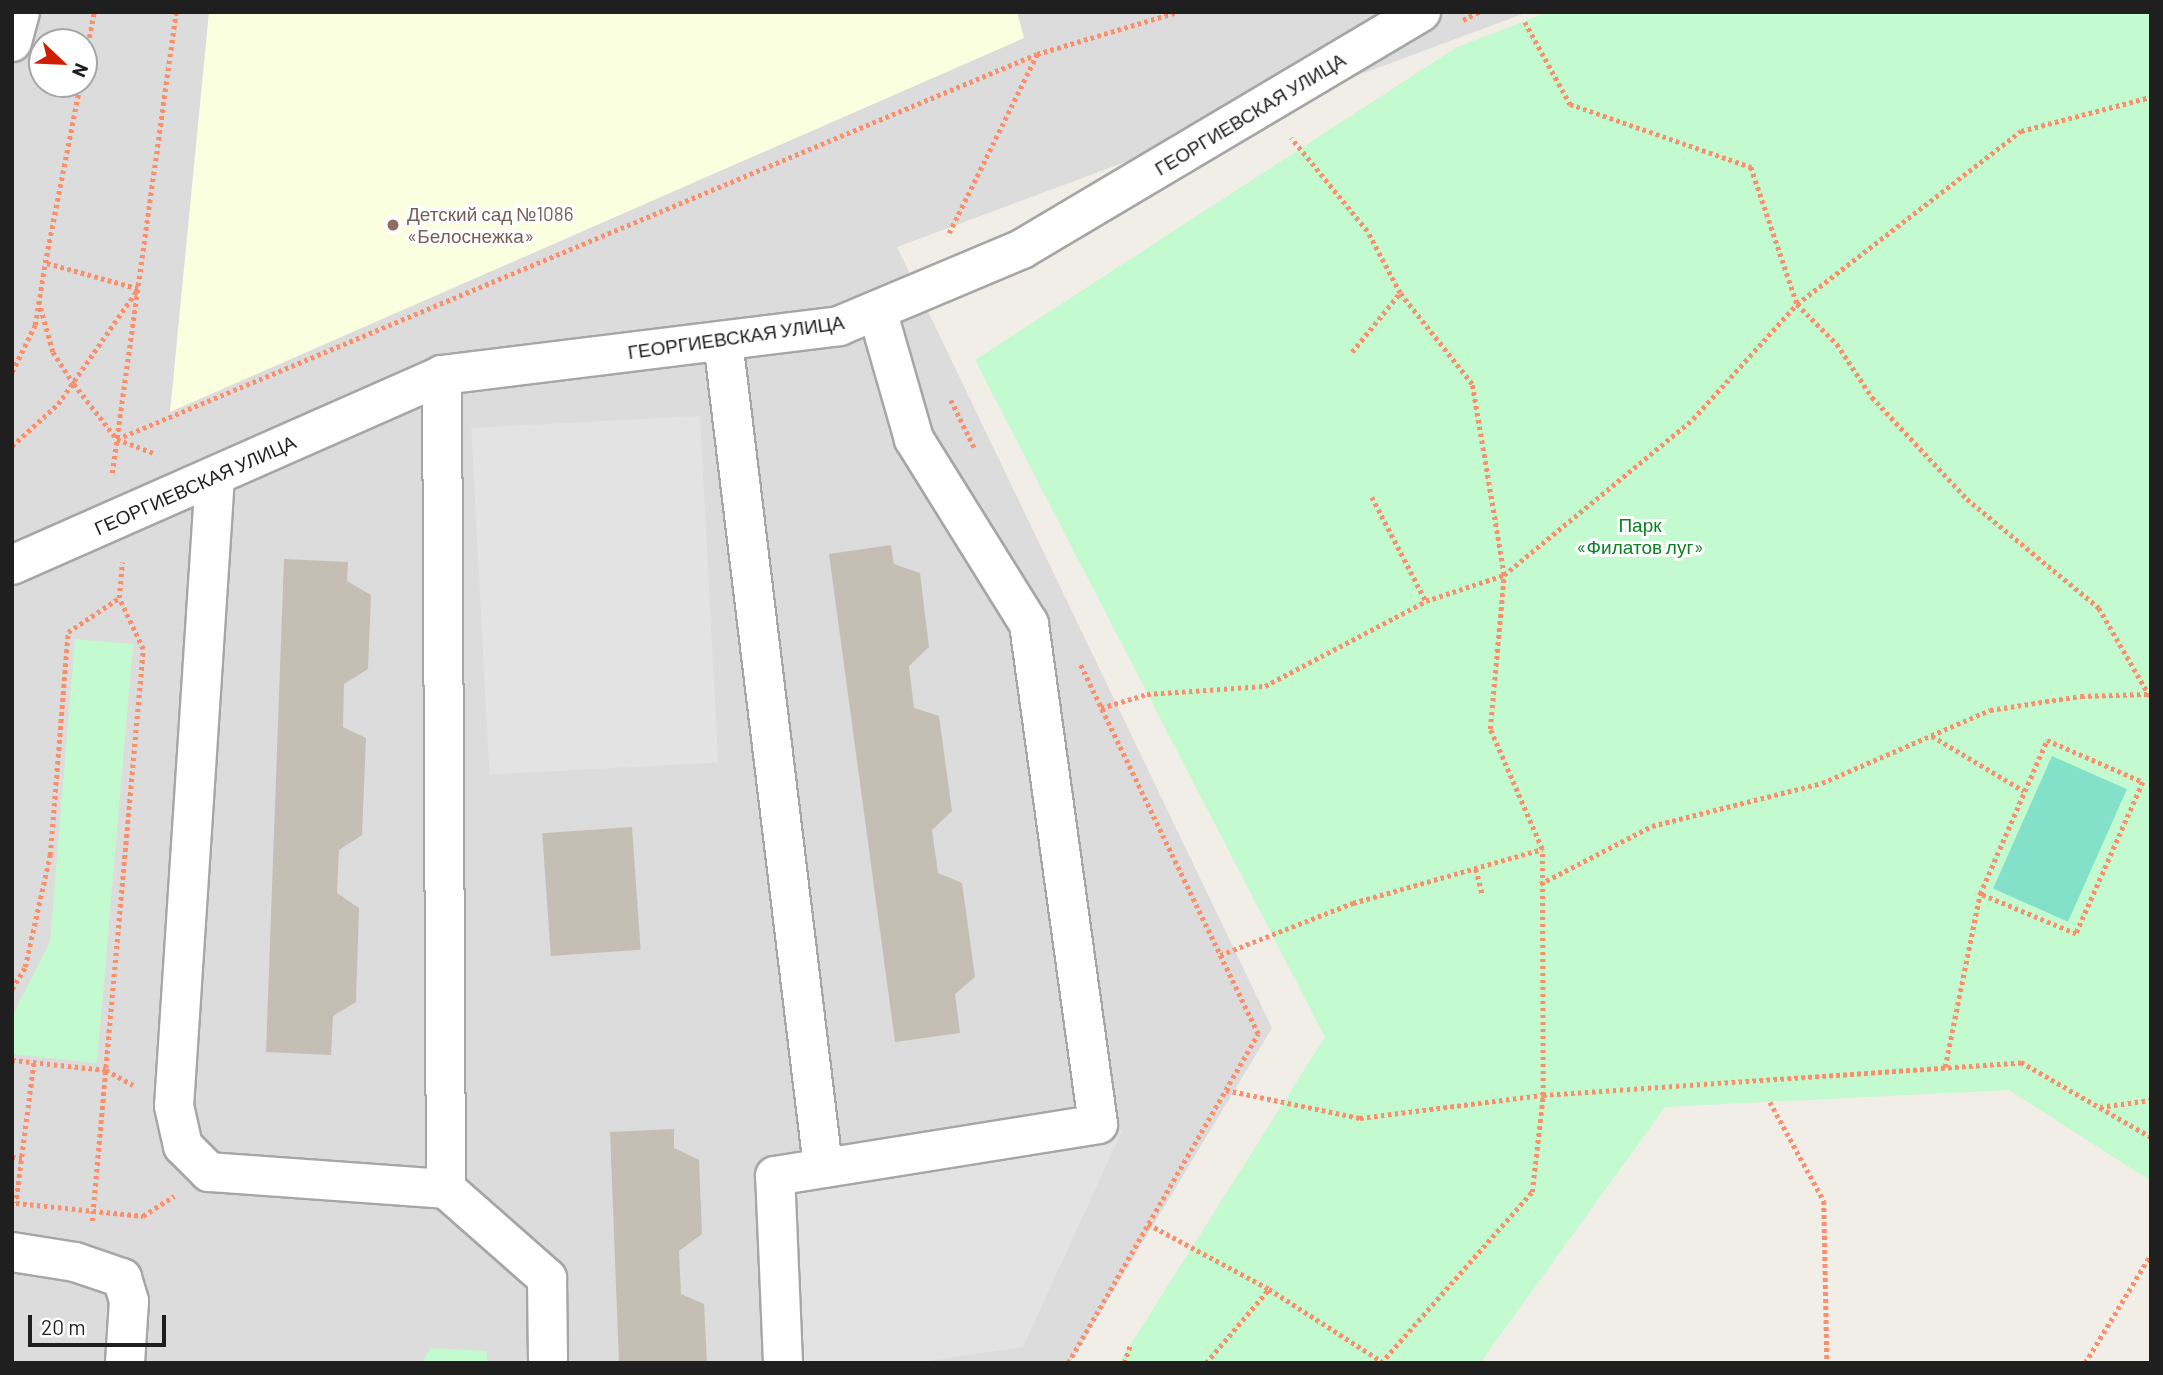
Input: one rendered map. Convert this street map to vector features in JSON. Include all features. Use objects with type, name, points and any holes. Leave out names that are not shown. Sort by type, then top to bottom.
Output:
[{"type":"street","points":[[12,42],[20,12]]},
{"type":"street","name":"ГЕОРГИЕВСКАЯ УЛИЦА","points":[[12,565],[442,375],[839,326],[1022,249],[1421,12]]},
{"type":"street","points":[[783,1363],[775,1176],[823,1166],[1098,1124],[1029,624],[914,439],[877,310]]},
{"type":"street","points":[[723,341],[823,1166]]},
{"type":"street","points":[[442,375],[446,1189]]},
{"type":"street","points":[[215,476],[174,1106],[183,1146],[209,1172],[446,1189],[547,1278],[548,1363]]},
{"type":"street","points":[[12,1252],[95,1268],[122,1278],[129,1301],[125,1363]]},
{"type":"path","points":[[95,1268],[91,1213],[143,649],[119,598],[117,439],[176,12]]},
{"type":"path","points":[[117,439],[1037,54],[1177,12]]},
{"type":"path","points":[[1525,22],[1570,104],[1751,167],[1797,304],[1837,344],[1872,397],[1967,499],[2099,608],[2150,695],[2081,696],[1990,709],[1822,783],[1653,826],[1540,884]]},
{"type":"path","points":[[919,293],[1037,54]]},
{"type":"path","points":[[1101,708],[1147,694],[1265,685],[1426,601],[1504,575],[1693,419],[1797,304],[2021,131],[2151,97]]},
{"type":"path","points":[[12,372],[35,325],[77,98]]},
{"type":"path","points":[[1148,1224],[1269,1289],[1381,1362],[1532,1192],[1543,1095],[1540,884],[1542,849],[1490,729],[1504,575],[1472,384],[1399,293],[1367,231],[1299,148]]},
{"type":"path","points":[[45,263],[138,289]]},
{"type":"path","points":[[12,446],[74,384],[138,289]]},
{"type":"path","points":[[1352,352],[1399,293]]},
{"type":"path","points":[[39,301],[53,352],[117,439],[215,476]]},
{"type":"path","points":[[947,391],[976,452]]},
{"type":"path","points":[[1372,497],[1426,601]]},
{"type":"path","points":[[12,989],[25,967],[50,855],[68,632],[119,598]]},
{"type":"path","points":[[1068,1363],[1258,1034],[1077,659]]},
{"type":"path","points":[[1931,735],[2024,791]]},
{"type":"path","points":[[1945,1067],[1980,894],[2047,740],[2143,782],[2076,934],[1980,894]]},
{"type":"path","points":[[1220,955],[1353,903],[1542,849]]},
{"type":"path","points":[[1476,869],[1482,892]]},
{"type":"path","points":[[12,1060],[106,1070],[174,1106]]},
{"type":"path","points":[[1226,1090],[1360,1118],[1543,1095],[2021,1062],[2151,1137]]},
{"type":"path","points":[[33,1063],[14,1203],[91,1213],[143,1216],[209,1172]]},
{"type":"path","points":[[2099,1107],[2151,1100]]},
{"type":"path","points":[[1770,1102],[1824,1201],[1827,1363]]},
{"type":"path","points":[[12,1157],[22,1158]]},
{"type":"path","points":[[2085,1363],[2151,1254]]},
{"type":"path","points":[[1206,1363],[1269,1289]]},
{"type":"path","points":[[1124,1363],[1130,1346]]},
{"type":"shaded area","points":[[12,12],[1528,12],[897,247],[1272,1028],[1070,1363],[12,1363]]},
{"type":"shaded area","name":"Детский сад №1086 «Белоснежка»","points":[[209,12],[1017,12],[1024,38],[170,412]]},
{"type":"shaded area","points":[[700,416],[718,763],[489,775],[471,428]]},
{"type":"shaded area","points":[[1122,1131],[1023,1347],[914,1363],[803,1363],[792,1189]]},
{"type":"green space","name":"Парк «Филатов луг»","points":[[1549,12],[2151,12],[2151,1181],[2009,1090],[1665,1107],[1480,1363],[1119,1363],[1325,1037],[975,360],[1457,47]]},
{"type":"green space","points":[[75,639],[133,644],[97,1063],[12,1054],[12,1016],[50,942]]},
{"type":"green space","points":[[2052,756],[2127,789],[2068,922],[1993,888]]},
{"type":"green space","points":[[430,1348],[487,1351],[487,1363],[422,1363]]},
{"type":"building","points":[[891,545],[894,564],[920,573],[929,647],[909,666],[914,708],[939,716],[952,811],[932,830],[938,873],[962,883],[975,977],[955,994],[960,1033],[895,1042],[829,554]]},
{"type":"building","points":[[284,559],[348,562],[347,581],[371,595],[368,669],[344,684],[343,727],[366,738],[362,835],[339,850],[337,893],[359,908],[356,1002],[333,1016],[331,1055],[266,1052]]},
{"type":"building","points":[[632,827],[641,950],[551,956],[542,833]]},
{"type":"building","points":[[674,1129],[674,1148],[699,1160],[702,1234],[679,1251],[681,1294],[704,1304],[707,1363],[619,1363],[610,1132]]},
{"type":"place","name":"Детский сад №1086 «Белоснежка»","points":[[393,225]]}]
